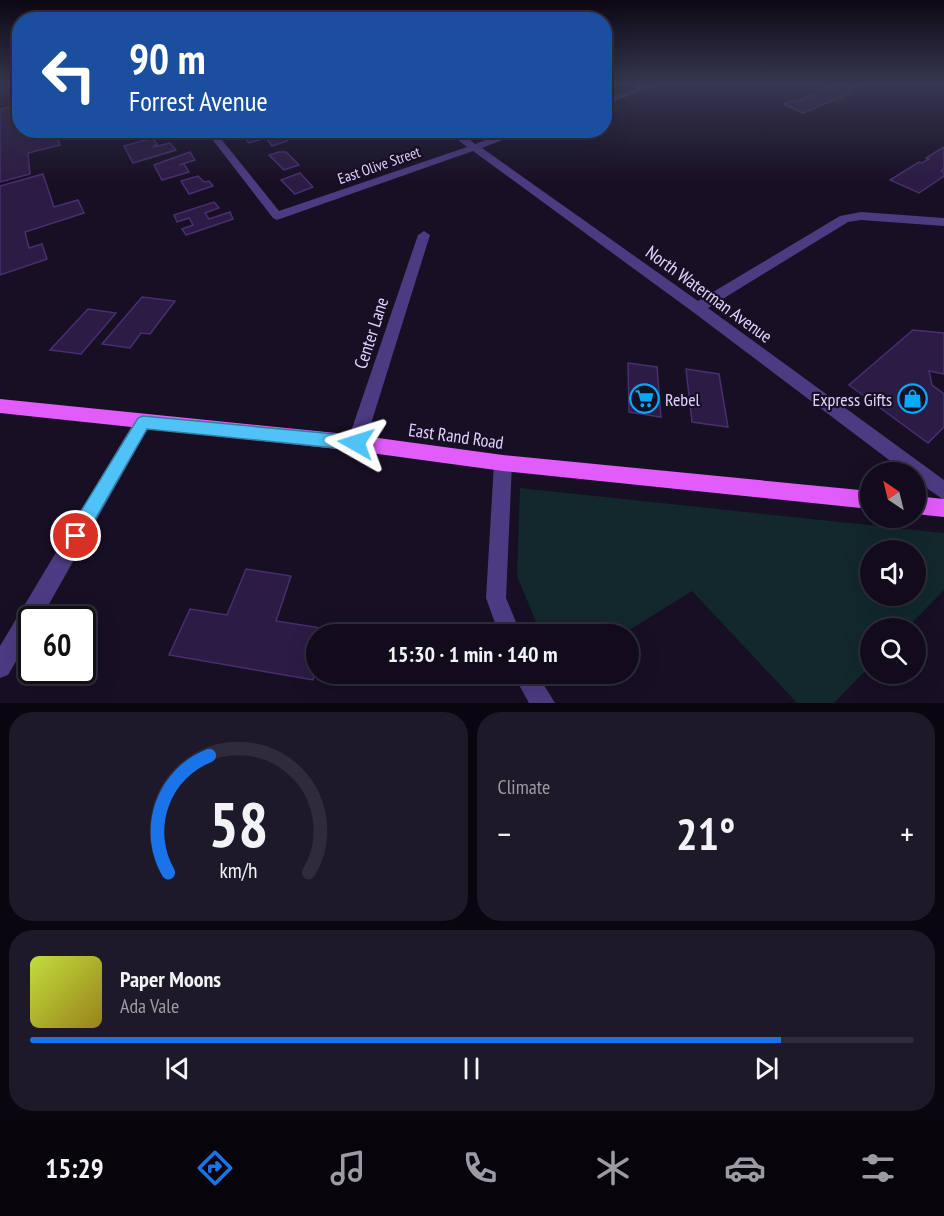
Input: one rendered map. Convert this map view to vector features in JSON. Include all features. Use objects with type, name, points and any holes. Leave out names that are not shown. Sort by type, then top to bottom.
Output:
[{"type":"main road","name":"East Rand Road","points":[[0,406],[356,443],[503,464],[860,499]]},
{"type":"main road","points":[[926,506],[944,508]]},
{"type":"street","name":"East Olive Street","points":[[215,138],[277,216],[502,138]]},
{"type":"street","name":"North Waterman Avenue","points":[[461,138],[698,308],[944,491]]},
{"type":"street","points":[[698,308],[844,219],[861,216],[944,222]]},
{"type":"street","name":"Center Lane","points":[[356,443],[424,235]]},
{"type":"street","points":[[0,667],[143,422]]},
{"type":"street","points":[[503,464],[496,598],[506,624]]},
{"type":"street","points":[[531,684],[543,703]]},
{"type":"green space","points":[[520,488],[860,524],[860,528],[897,528],[944,533],[944,590],[917,618],[860,618],[860,676],[834,703],[797,703],[692,591],[639,624],[537,624],[517,576]]},
{"type":"building","points":[[0,118],[12,118],[12,138],[58,138],[60,145],[28,153],[30,174],[0,182]]},
{"type":"building","points":[[152,138],[157,144],[153,147],[170,143],[176,150],[133,163],[124,146]]},
{"type":"building","points":[[245,138],[266,138],[249,143]]},
{"type":"building","points":[[266,138],[284,138],[287,141],[272,146]]},
{"type":"building","points":[[944,147],[944,169],[941,171],[944,172],[944,176],[919,193],[890,180],[919,162],[922,163],[929,159],[926,158]]},
{"type":"building","points":[[190,152],[195,160],[179,165],[184,164],[189,172],[162,180],[154,165]]},
{"type":"building","points":[[286,152],[299,165],[284,170],[269,155]]},
{"type":"building","points":[[300,173],[313,187],[295,194],[281,180]]},
{"type":"building","points":[[43,174],[54,207],[78,200],[84,213],[25,232],[29,248],[42,244],[47,259],[0,275],[0,186]]},
{"type":"building","points":[[198,176],[204,182],[209,181],[213,186],[189,194],[181,181]]},
{"type":"building","points":[[214,202],[219,208],[205,213],[209,219],[230,212],[233,219],[186,235],[182,229],[193,225],[189,218],[177,222],[174,215]]},
{"type":"building","points":[[142,297],[175,301],[150,334],[141,333],[130,348],[102,344]]},
{"type":"building","points":[[88,309],[116,313],[81,354],[50,350]]},
{"type":"building","points":[[913,330],[944,333],[944,374],[929,371],[932,385],[944,394],[944,427],[928,443],[849,385]]},
{"type":"building","name":"Rebel","points":[[628,363],[657,367],[661,417],[629,412]]},
{"type":"building","points":[[686,369],[719,374],[728,427],[692,422]]},
{"type":"building","points":[[246,569],[291,576],[276,621],[306,626],[306,679],[169,655],[190,609],[227,615]]},
{"type":"place","name":"Rebel","points":[[644,399]]},
{"type":"place","name":"Express Gifts","points":[[913,399]]},
{"type":"route","points":[[76,536],[143,422],[356,443]]}]
